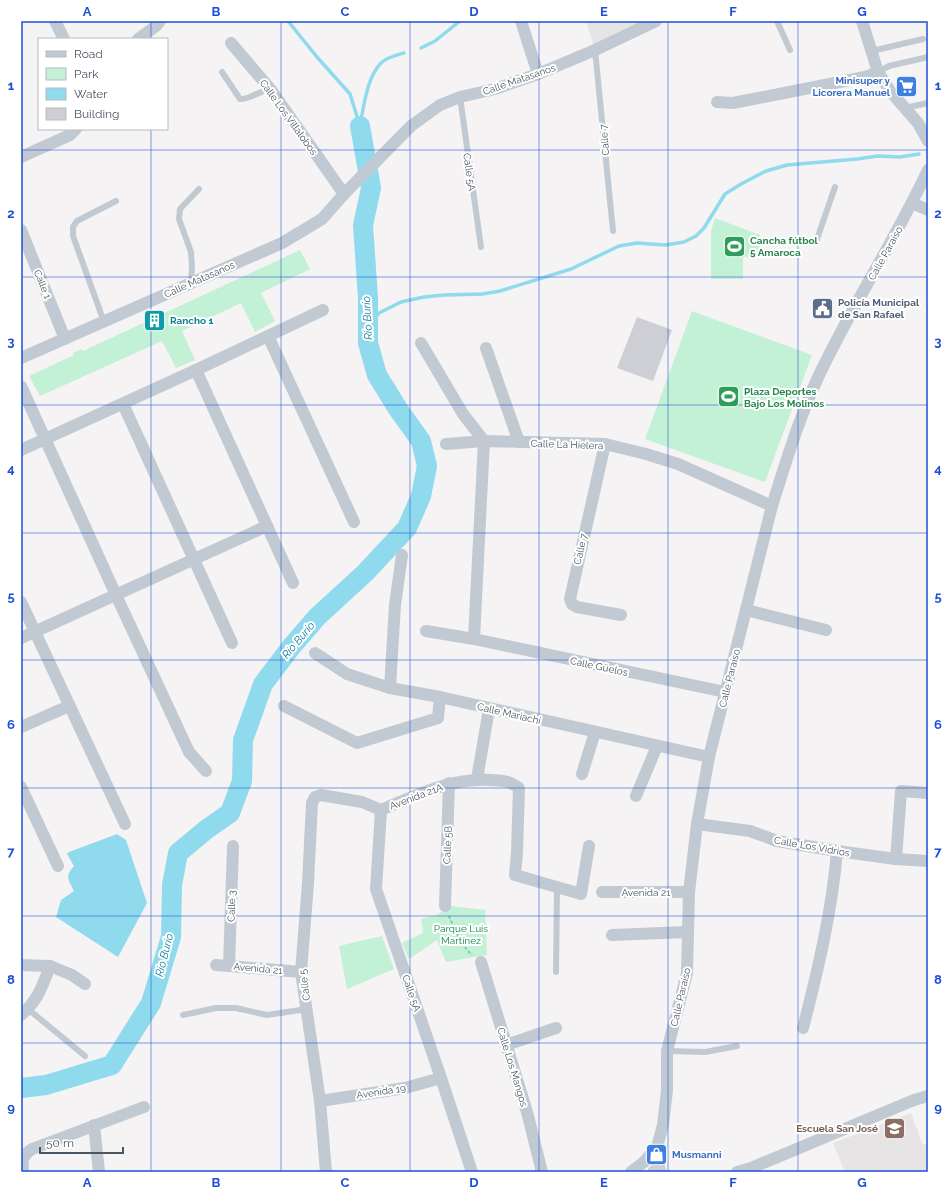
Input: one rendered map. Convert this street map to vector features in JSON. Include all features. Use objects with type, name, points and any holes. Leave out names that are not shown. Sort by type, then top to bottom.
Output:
[{"type":"street","points":[[55,21],[64,38]]},
{"type":"street","points":[[139,38],[156,26],[160,21]]},
{"type":"street","points":[[521,21],[538,74]]},
{"type":"street","name":"Calle Matasanos","points":[[21,358],[287,240],[322,219],[344,194],[411,126],[440,105],[460,97],[495,89],[538,74],[595,50],[656,21]]},
{"type":"street","points":[[862,21],[878,72],[890,91],[918,123],[928,140]]},
{"type":"street","name":"Calle Los Villalobos","points":[[231,43],[271,90],[344,194]]},
{"type":"street","points":[[717,102],[733,103],[865,77],[878,72]]},
{"type":"street","points":[[21,157],[70,135],[75,130]]},
{"type":"street","name":"Calle Paraíso","points":[[631,1172],[644,1162],[657,1147],[663,1126],[667,1090],[667,1050],[687,973],[689,892],[697,824],[709,757],[772,506],[809,399],[825,363],[912,203],[928,170]]},
{"type":"street","points":[[912,203],[928,210]]},
{"type":"street","name":"Calle 1","points":[[21,230],[25,254],[65,339]]},
{"type":"street","points":[[21,450],[123,404],[322,310]]},
{"type":"street","points":[[268,336],[354,522]]},
{"type":"street","points":[[422,343],[463,414],[484,441],[474,639]]},
{"type":"street","points":[[486,348],[519,442]]},
{"type":"street","points":[[196,370],[293,583]]},
{"type":"street","points":[[21,386],[189,752],[206,771]]},
{"type":"street","points":[[123,404],[232,643]]},
{"type":"street","name":"Calle La Hielera","points":[[446,444],[484,441],[605,444],[678,464],[772,506]]},
{"type":"street","name":"Calle 7","points":[[605,444],[570,599],[572,604],[577,607],[621,615]]},
{"type":"street","points":[[21,638],[267,526]]},
{"type":"street","points":[[390,688],[395,605],[402,555]]},
{"type":"street","points":[[21,602],[125,824]]},
{"type":"street","points":[[746,610],[826,630]]},
{"type":"street","name":"Calle Güelos","points":[[426,631],[474,639],[725,692]]},
{"type":"street","name":"Calle Mariachi","points":[[315,653],[347,674],[390,688],[440,697],[709,757]]},
{"type":"street","points":[[284,706],[357,743],[438,718],[440,697]]},
{"type":"street","points":[[21,727],[69,706]]},
{"type":"street","points":[[477,779],[489,709]]},
{"type":"street","points":[[582,774],[595,732]]},
{"type":"street","points":[[636,796],[657,746]]},
{"type":"street","name":"Avenida 21A","points":[[314,797],[321,795],[355,801],[381,810],[434,787],[449,783],[477,779],[509,781],[519,788],[515,875],[557,887]]},
{"type":"street","name":"Calle 5B","points":[[445,906],[449,783]]},
{"type":"street","points":[[21,787],[58,866]]},
{"type":"street","points":[[896,859],[901,791],[928,793]]},
{"type":"street","name":"Calle 5","points":[[314,797],[312,803],[308,883],[301,972],[320,1101],[326,1172]]},
{"type":"street","name":"Calle 5A","points":[[381,810],[376,889],[472,1172]]},
{"type":"street","name":"Calle Los Vidrios","points":[[697,824],[750,831],[777,841],[837,851],[896,859],[928,861]]},
{"type":"street","name":"Calle 3","points":[[230,966],[233,846]]},
{"type":"street","points":[[557,887],[581,894],[589,846]]},
{"type":"street","points":[[803,1028],[820,963],[837,851]]},
{"type":"street","name":"Avenida 21","points":[[602,892],[689,892]]},
{"type":"street","points":[[612,935],[688,932]]},
{"type":"street","name":"Calle Los Mangos","points":[[481,962],[527,1112],[542,1172]]},
{"type":"street","points":[[21,964],[50,966],[72,975],[85,984]]},
{"type":"street","name":"Avenida 21","points":[[216,965],[301,972]]},
{"type":"street","points":[[25,1012],[40,994],[50,966]]},
{"type":"street","points":[[506,1045],[556,1028]]},
{"type":"street","name":"Avenida 19","points":[[320,1101],[404,1088],[441,1078]]},
{"type":"street","points":[[737,1172],[758,1165],[914,1100],[928,1096]]},
{"type":"street","points":[[23,1172],[23,1158],[26,1153],[32,1149],[144,1108]]},
{"type":"street","points":[[94,1126],[99,1172]]},
{"type":"lane","points":[[777,21],[790,50]]},
{"type":"lane","points":[[872,51],[923,39]]},
{"type":"lane","name":"Calle 7","points":[[595,50],[613,231]]},
{"type":"lane","points":[[878,72],[889,66],[928,57]]},
{"type":"lane","points":[[222,72],[240,99],[244,99],[262,91],[271,90]]},
{"type":"lane","name":"Calle 5A","points":[[460,97],[481,247]]},
{"type":"lane","points":[[904,108],[928,103]]},
{"type":"lane","points":[[816,242],[835,187]]},
{"type":"lane","points":[[191,283],[191,252],[179,219],[180,210],[199,189]]},
{"type":"lane","points":[[104,322],[73,236],[73,227],[77,221],[116,201]]},
{"type":"lane","points":[[556,972],[557,887]]},
{"type":"lane","points":[[183,1015],[216,1008],[236,1008],[267,1015],[307,1009]]},
{"type":"lane","points":[[25,1012],[85,1056]]},
{"type":"lane","points":[[667,1050],[705,1052],[737,1046]]},
{"type":"path","points":[[445,906],[455,931],[466,949],[481,962]]},
{"type":"shaded area","points":[[586,21],[655,21],[594,47]]},
{"type":"shaded area","name":"Escuela San José","points":[[911,1113],[923,1145],[928,1143],[928,1172],[845,1172],[833,1143]]},
{"type":"green space","name":"Cancha fútbol 5 Amaroca","points":[[715,218],[760,235],[760,257],[743,257],[743,279],[711,279],[711,231]]},
{"type":"green space","points":[[300,250],[310,269],[261,293],[275,321],[255,332],[241,303],[182,331],[195,360],[176,368],[162,341],[40,396],[29,376],[74,355],[73,353],[82,349],[83,351]]},
{"type":"green space","name":"Plaza Deportes Bajo Los Molinos","points":[[692,311],[812,355],[765,482],[645,439]]},
{"type":"green space","name":"Parque Luis Martínez","points":[[452,906],[485,910],[487,955],[446,962],[437,940],[409,959],[402,943],[423,933],[421,919],[437,915]]},
{"type":"green space","points":[[382,936],[394,969],[347,989],[339,946]]},
{"type":"water","points":[[117,834],[126,840],[147,903],[118,957],[56,917],[61,900],[74,891],[68,876],[74,866],[67,854]]},
{"type":"building","name":"Rancho 1","points":[[156,314],[161,322],[152,326],[147,318]]},
{"type":"building","points":[[637,317],[672,330],[653,381],[617,368]]},
{"type":"building","name":"Musmanni","points":[[661,1154],[667,1172],[648,1172],[648,1169]]},
{"type":"waterway","points":[[288,21],[317,57],[350,94],[360,126]]},
{"type":"waterway","points":[[421,48],[435,41],[460,21]]},
{"type":"waterway","points":[[360,125],[369,84],[376,69],[386,59],[404,53]]},
{"type":"waterway","name":"Río Burío","points":[[21,1088],[46,1085],[112,1065],[151,1003],[171,937],[172,885],[178,853],[207,829],[230,813],[242,781],[243,740],[263,684],[292,646],[317,617],[365,573],[407,528],[421,496],[427,466],[421,441],[398,409],[377,375],[368,343],[368,298],[363,225],[371,188],[360,126]]},
{"type":"waterway","points":[[368,327],[379,313],[401,302],[424,297],[482,294],[500,291],[571,269],[619,246],[637,243],[665,245],[684,242],[696,236],[704,228],[725,194],[766,171],[787,165],[878,156],[900,157],[919,154]]},
{"type":"place","name":"Minisuper y Licorera Manuel","points":[[906,86]]},
{"type":"place","name":"Cancha fútbol 5 Amaroca","points":[[735,246]]},
{"type":"place","name":"Policía Municipal de San Rafael","points":[[822,308]]},
{"type":"place","name":"Rancho 1","points":[[154,320]]},
{"type":"place","name":"Plaza Deportes Bajo Los Molinos","points":[[728,397]]},
{"type":"place","name":"Escuela San José","points":[[894,1128]]},
{"type":"place","name":"Musmanni","points":[[657,1154]]}]
